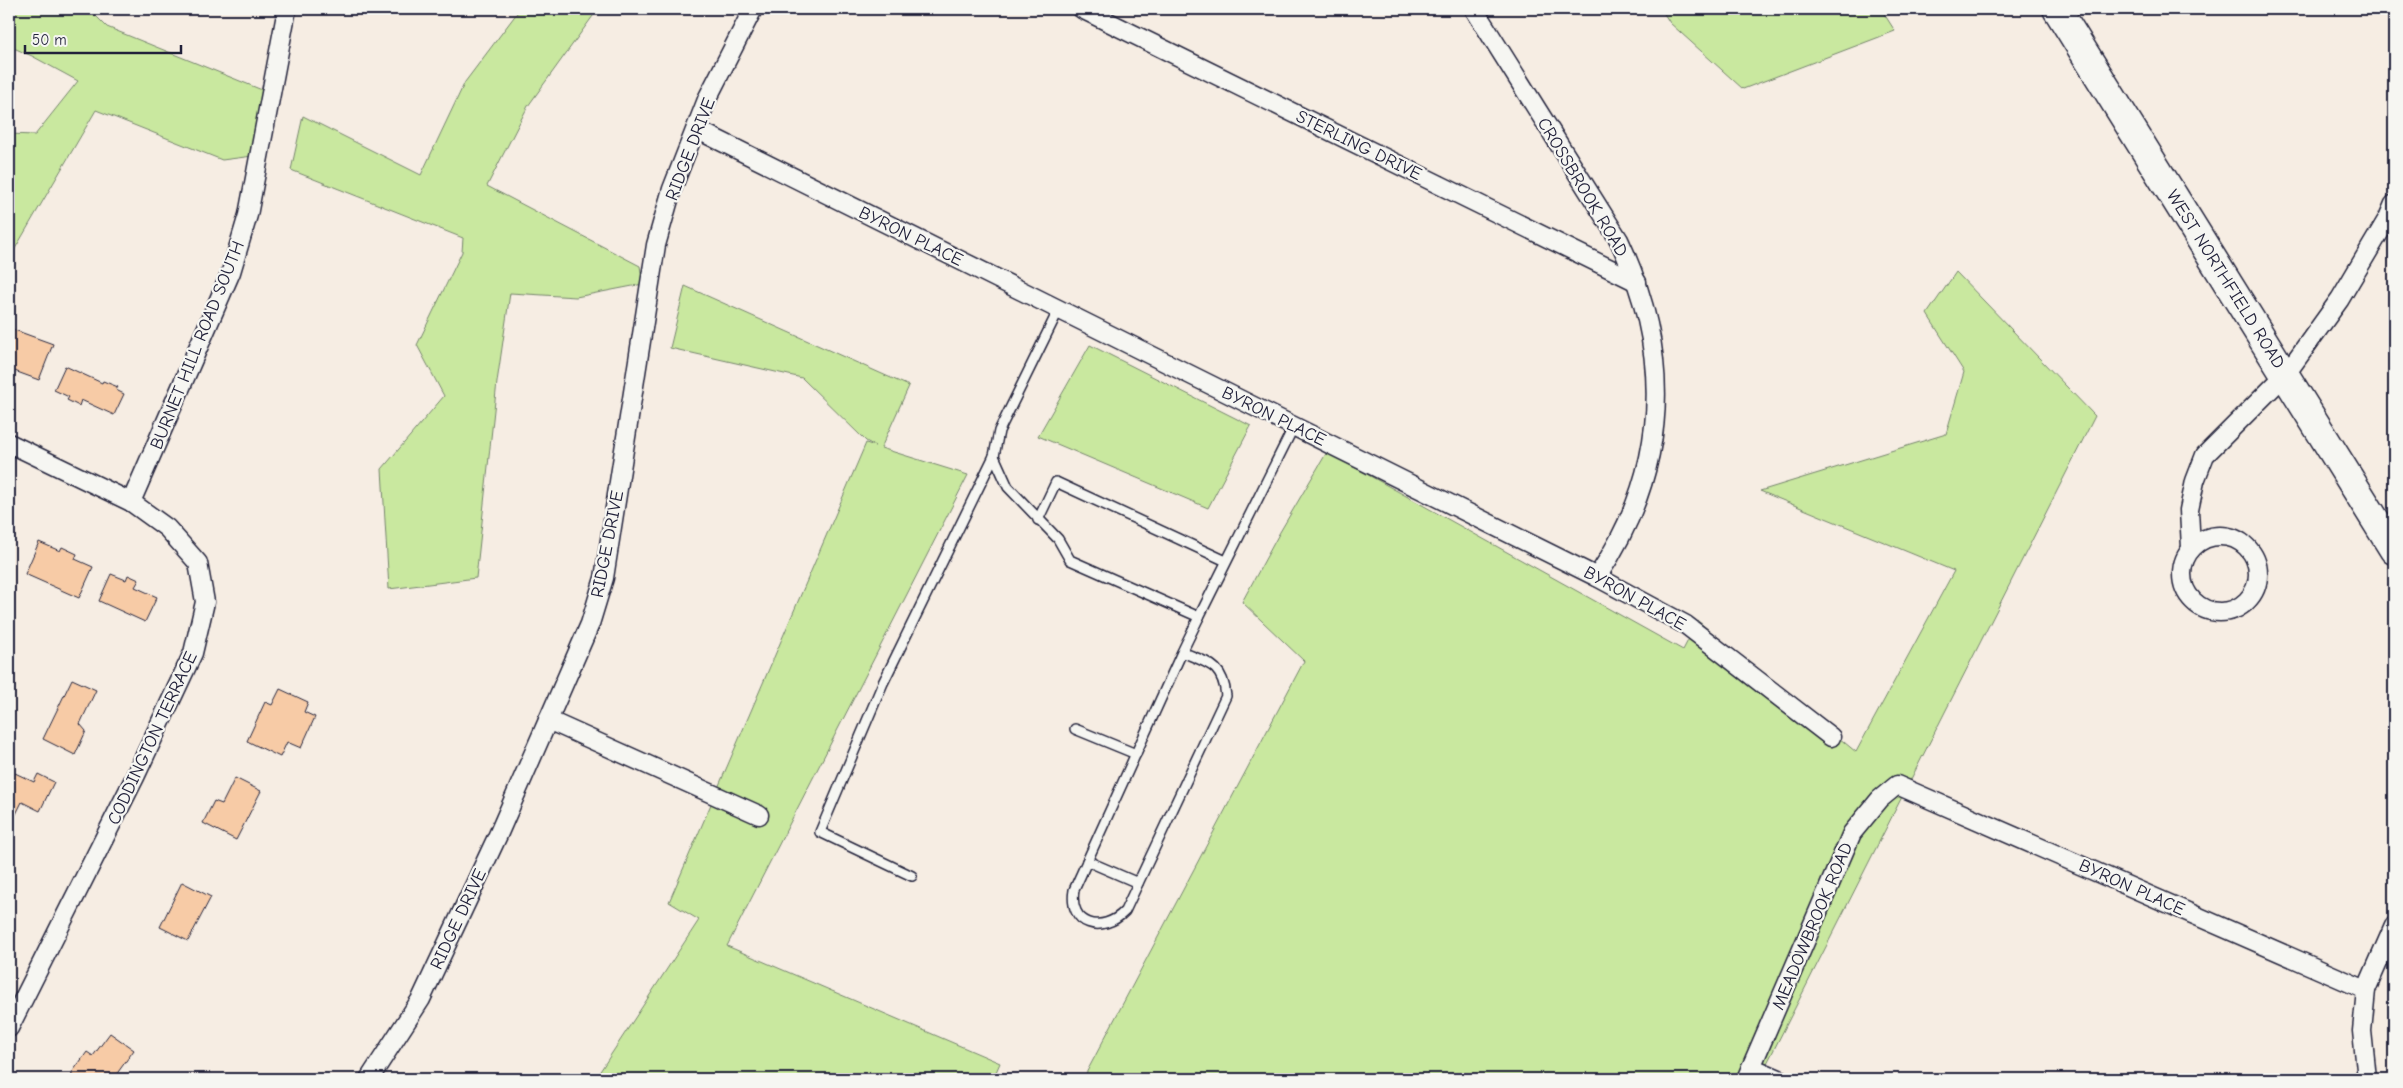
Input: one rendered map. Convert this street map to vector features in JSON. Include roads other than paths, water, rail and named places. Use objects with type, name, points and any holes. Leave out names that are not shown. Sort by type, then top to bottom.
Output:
[{"type":"main road","name":"WEST NORTHFIELD ROAD","points":[[2057,9],[2394,550]]},
{"type":"street","name":"BURNET HILL ROAD SOUTH","points":[[131,502],[231,272],[248,216],[287,9]]},
{"type":"street","name":"RIDGE DRIVE","points":[[369,1079],[421,999],[498,835],[590,624],[604,578],[656,245],[672,189],[708,97],[752,9]]},
{"type":"street","name":"STERLING DRIVE","points":[[1082,9],[1637,282]]},
{"type":"street","name":"CROSSBROOK ROAD","points":[[1474,9],[1619,240],[1637,282],[1651,336],[1655,369],[1656,403],[1653,436],[1637,502],[1623,533],[1597,577]]},
{"type":"street","name":"BYRON PLACE","points":[[696,129],[1597,577],[1686,625],[1831,736]]},
{"type":"street","points":[[2191,548],[2204,539],[2220,536],[2235,539],[2248,548],[2256,562],[2258,574],[2253,594],[2235,610],[2219,613],[2204,610],[2191,600],[2184,590],[2181,574],[2184,558],[2191,548],[2189,510],[2195,480],[2206,455],[2286,374],[2340,299],[2388,218],[2394,204]]},
{"type":"street","name":"CODDINGTON TERRACE","points":[[9,443],[131,502],[167,528],[198,563],[205,602],[194,653],[135,778],[9,1028]]},
{"type":"street","points":[[548,720],[759,815]]},
{"type":"street","name":"BYRON PLACE","points":[[1897,786],[2366,990]]},
{"type":"street","name":"MEADOWBROOK ROAD","points":[[1749,1073],[1852,833],[1880,799],[1897,786]]},
{"type":"street","points":[[2367,1079],[2362,1031],[2366,990],[2394,926]]},
{"type":"street","points":[[1749,1073],[1779,1079]]},
{"type":"lane","points":[[912,876],[820,832],[883,684],[994,456],[999,431],[1059,310]]},
{"type":"lane","points":[[1182,652],[1217,668],[1225,683],[1226,696],[1125,911],[1118,918],[1103,925],[1092,924],[1078,914],[1073,898],[1087,861],[1182,652],[1294,426]]},
{"type":"lane","points":[[994,456],[1008,487],[1058,539],[1070,560],[1199,617]]},
{"type":"lane","points":[[1038,520],[1056,482],[1226,561]]},
{"type":"lane","points":[[1075,728],[1136,754]]},
{"type":"lane","points":[[1087,861],[1138,883]]}]
